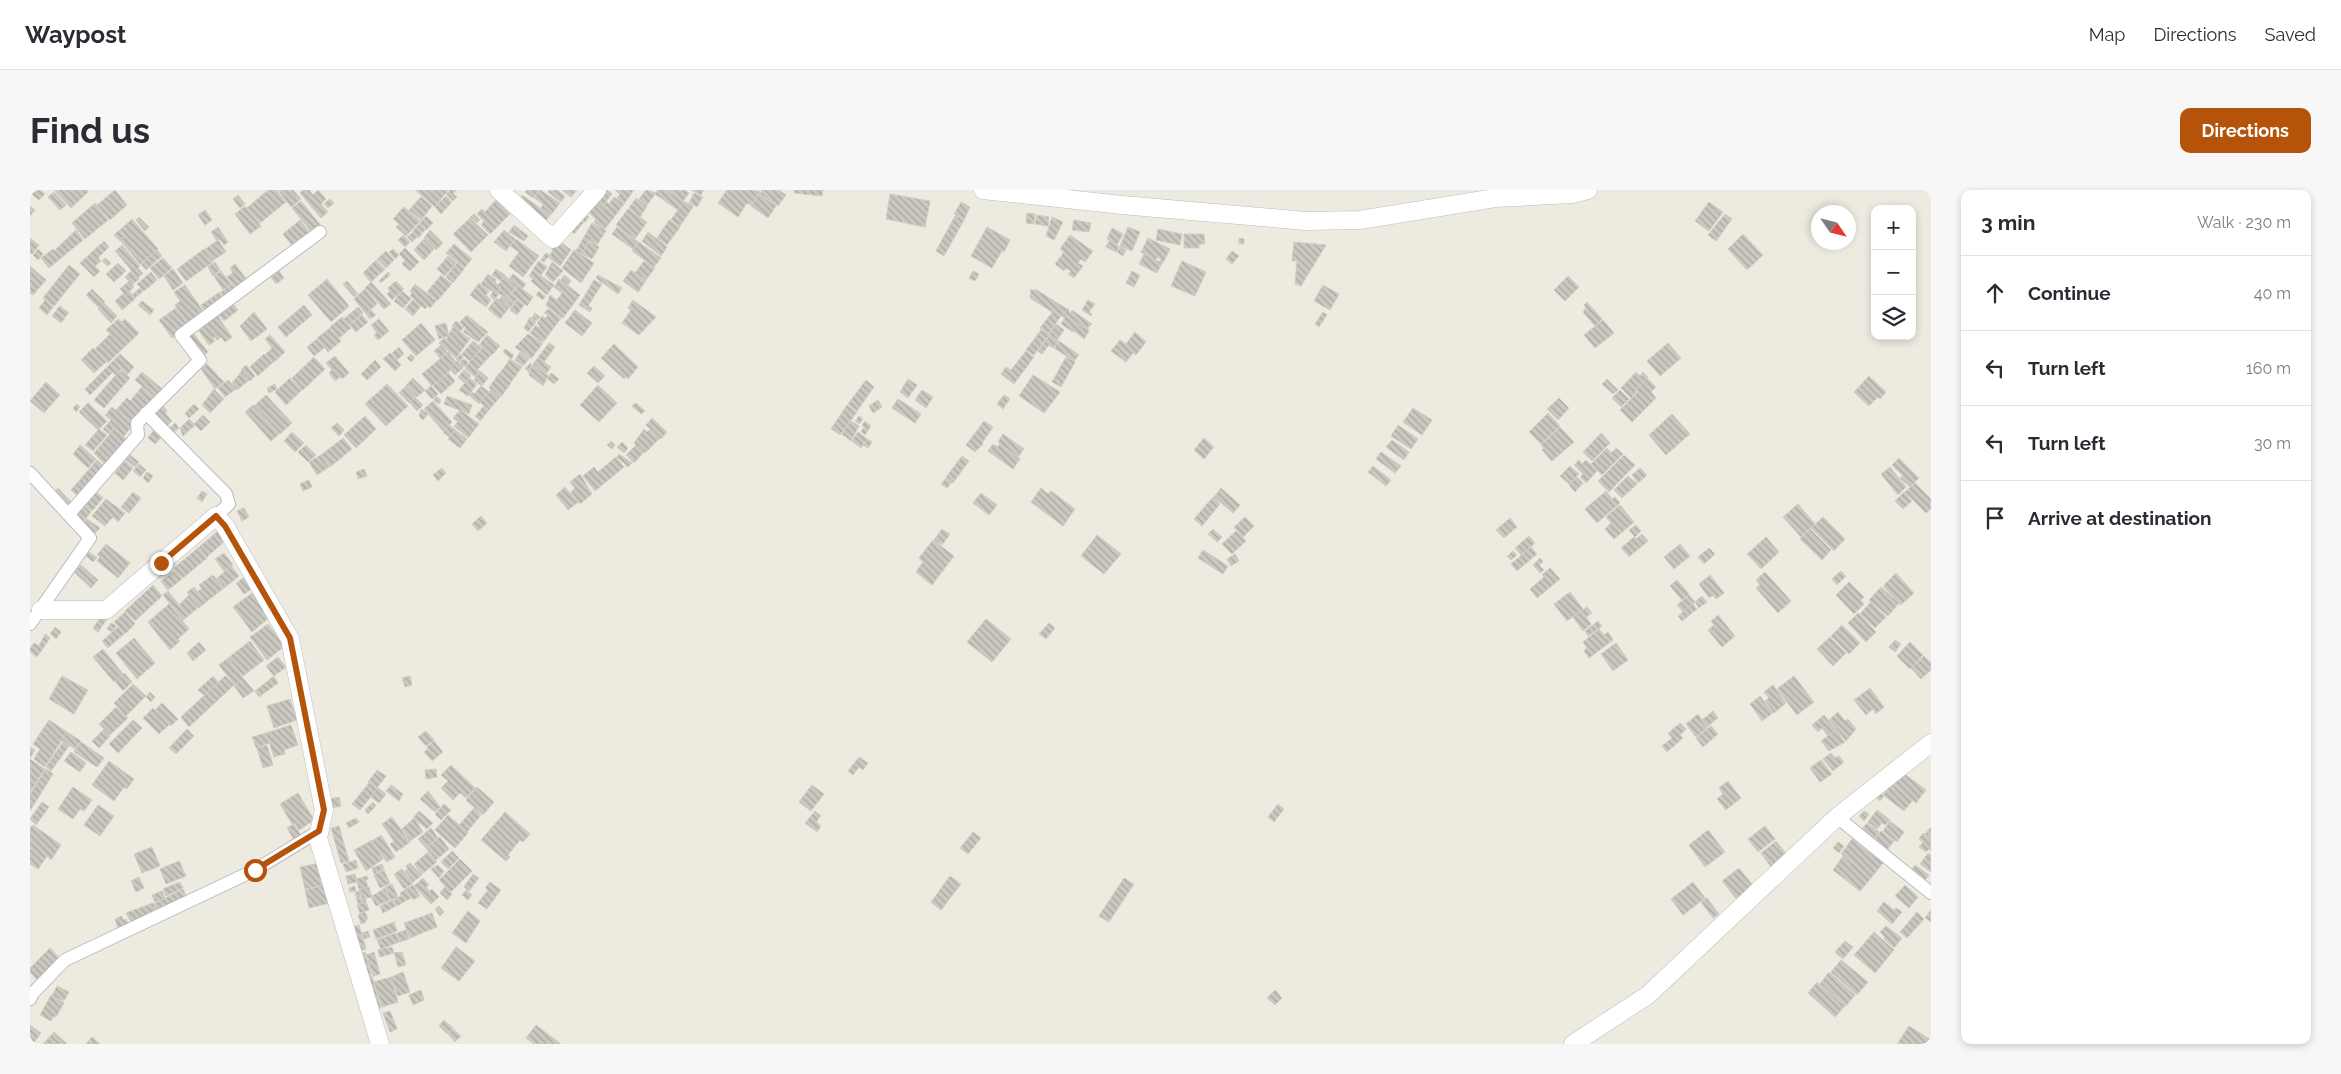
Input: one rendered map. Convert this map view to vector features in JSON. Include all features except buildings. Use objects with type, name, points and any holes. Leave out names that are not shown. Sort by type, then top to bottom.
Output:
[{"type":"street","points":[[499,190],[554,239],[597,190]]},
{"type":"street","points":[[983,190],[1122,205],[1306,221],[1360,220],[1495,198],[1572,194],[1588,190]]},
{"type":"street","points":[[69,514],[138,435],[137,423],[200,360],[180,335],[320,232]]},
{"type":"street","points":[[41,610],[106,610],[229,504],[226,494],[146,413]]},
{"type":"street","points":[[30,473],[90,538],[30,624]]},
{"type":"street","points":[[216,516],[225,526],[290,638],[324,810],[318,838],[380,1044]]},
{"type":"street","points":[[1573,1044],[1648,995],[1837,817],[1931,742]]},
{"type":"street","points":[[1837,817],[1931,893]]},
{"type":"street","points":[[30,999],[33,993],[65,960],[255,870],[319,831]]},
{"type":"route","points":[[161,563],[216,516],[225,526],[290,638],[324,810],[319,831],[255,870]]}]
